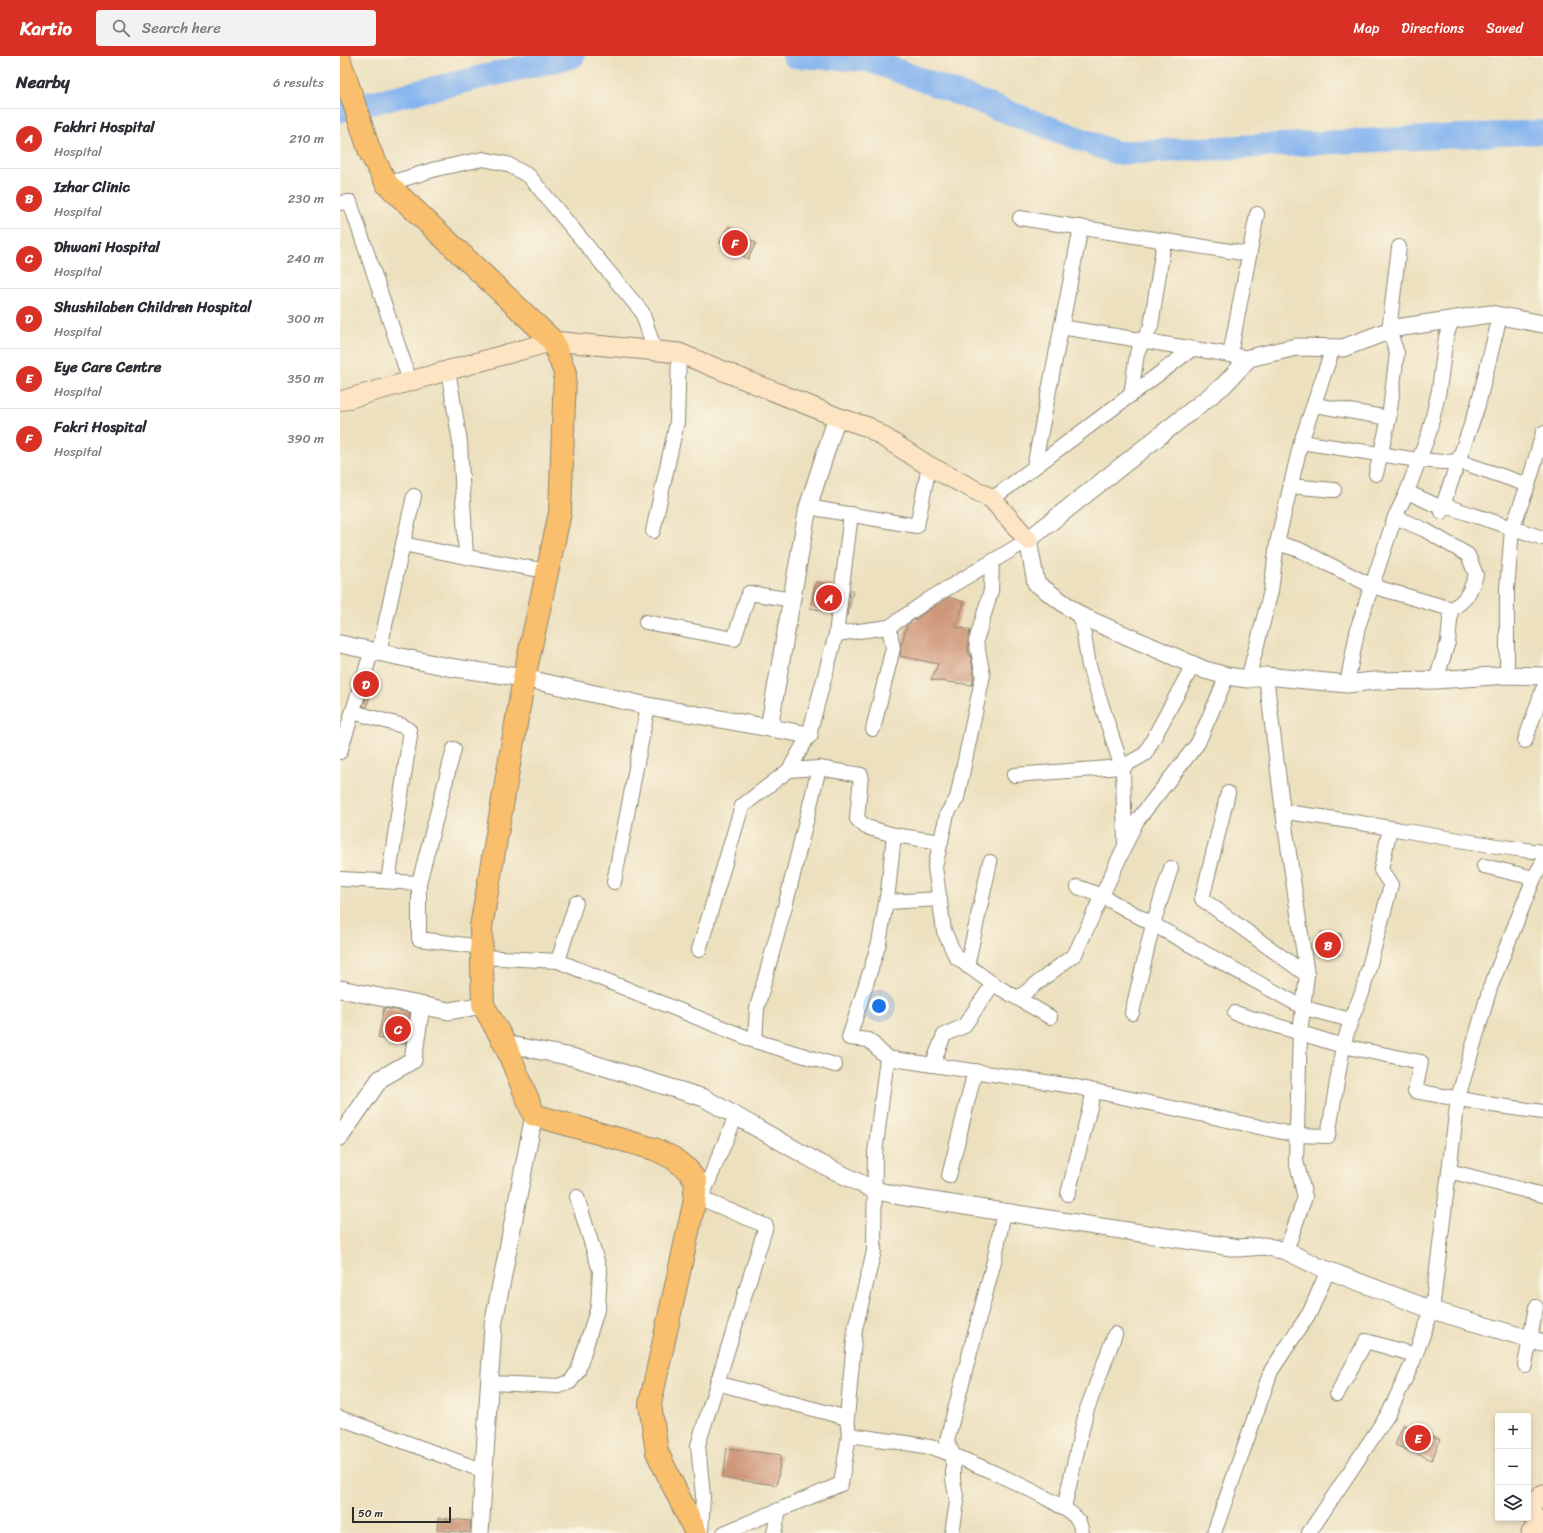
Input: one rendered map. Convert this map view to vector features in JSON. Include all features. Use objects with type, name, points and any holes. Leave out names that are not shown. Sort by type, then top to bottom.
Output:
[{"type":"main road","points":[[340,61],[370,152],[387,184],[553,341],[565,373],[560,513],[524,678],[481,927],[483,1005],[506,1044],[534,1115],[654,1149],[673,1158],[688,1170],[696,1182],[698,1197],[650,1404],[656,1452],[696,1533]]},
{"type":"main road","points":[[340,401],[553,341],[679,353],[837,417],[868,427],[929,466],[992,499],[1028,540]]},
{"type":"main road","points":[[1531,1508],[1543,1494]]},
{"type":"main road","points":[[1530,1533],[1543,1520]]},
{"type":"main road","points":[[1517,1533],[1524,1521]]},
{"type":"street","points":[[387,184],[436,169],[483,159],[508,164],[529,176],[642,312],[655,351]]},
{"type":"street","points":[[340,203],[350,202],[410,381]]},
{"type":"street","points":[[1230,355],[1257,214]]},
{"type":"street","points":[[1020,218],[1249,254]]},
{"type":"street","points":[[1034,467],[1081,227]]},
{"type":"street","points":[[1131,395],[1137,353],[1151,326],[1164,241]]},
{"type":"street","points":[[1376,474],[1389,418],[1397,352],[1389,330],[1399,247]]},
{"type":"street","points":[[1061,327],[1249,358],[1296,347],[1343,348],[1396,328],[1490,314],[1543,324]]},
{"type":"street","points":[[1443,508],[1478,405],[1500,316]]},
{"type":"street","points":[[1347,684],[1358,627],[1395,517],[1407,492],[1429,433],[1439,390],[1446,337],[1452,320]]},
{"type":"street","points":[[1248,679],[1271,591],[1277,543],[1301,442],[1315,405],[1333,348]]},
{"type":"street","points":[[992,499],[1192,349]]},
{"type":"street","points":[[653,531],[677,422],[679,353]]},
{"type":"street","points":[[836,634],[889,627],[931,598],[1028,540],[1224,385],[1249,358]]},
{"type":"street","points":[[448,370],[460,442],[466,557]]},
{"type":"street","points":[[1315,405],[1389,418]]},
{"type":"street","points":[[769,728],[808,507],[837,417]]},
{"type":"street","points":[[1507,675],[1506,589],[1512,529],[1528,485],[1543,432]]},
{"type":"street","points":[[1301,442],[1418,460],[1444,462],[1458,461],[1528,485]]},
{"type":"street","points":[[808,507],[917,526],[929,466]]},
{"type":"street","points":[[1290,486],[1334,490]]},
{"type":"street","points":[[1407,492],[1440,507],[1543,538]]},
{"type":"street","points":[[340,752],[376,651],[414,496]]},
{"type":"street","points":[[700,950],[742,806],[789,770],[809,735],[836,634],[851,514]]},
{"type":"street","points":[[1277,543],[1300,550],[1372,586],[1451,608],[1462,603],[1468,594],[1476,575],[1468,555],[1425,530],[1395,517]]},
{"type":"street","points":[[1028,540],[1036,583],[1080,616],[1193,665],[1227,676],[1248,679],[1266,676],[1347,684],[1373,681],[1436,680],[1507,675],[1543,676]]},
{"type":"street","points":[[403,544],[547,571]]},
{"type":"street","points":[[992,562],[991,591],[976,641],[983,675],[957,798],[947,814],[935,867],[944,931],[956,957],[993,984],[1050,1017]]},
{"type":"street","points":[[646,622],[734,639],[748,593],[792,600]]},
{"type":"street","points":[[1436,680],[1448,642],[1451,608]]},
{"type":"street","points":[[1080,616],[1089,666],[1122,767],[1125,846]]},
{"type":"street","points":[[873,729],[893,648],[889,627]]},
{"type":"street","points":[[340,644],[448,667],[524,678],[648,706],[809,735]]},
{"type":"street","points":[[1014,775],[1122,767],[1145,754],[1193,665]]},
{"type":"street","points":[[1018,998],[1075,954],[1136,822],[1198,743],[1227,676]]},
{"type":"street","points":[[1266,676],[1283,812],[1307,975],[1300,1033],[1296,1135],[1296,1161],[1305,1197],[1286,1252]]},
{"type":"street","points":[[1525,741],[1543,689]]},
{"type":"street","points":[[614,882],[648,706]]},
{"type":"street","points":[[353,712],[402,726],[409,730],[410,736],[388,881]]},
{"type":"street","points":[[454,749],[419,883],[419,939],[482,952],[558,961],[755,1041],[835,1065]]},
{"type":"street","points":[[789,770],[819,768],[861,775],[857,819],[866,827],[894,836],[941,842]]},
{"type":"street","points":[[755,1041],[757,1008],[788,895],[819,768]]},
{"type":"street","points":[[1228,793],[1202,899],[1307,975]]},
{"type":"street","points":[[1283,812],[1334,818],[1492,846],[1543,852]]},
{"type":"street","points":[[894,836],[886,902],[879,943],[849,1038],[869,1040],[887,1058],[1094,1091],[1296,1135],[1328,1136],[1343,1046],[1362,992],[1390,885],[1382,870],[1390,828]]},
{"type":"street","points":[[967,966],[990,862]]},
{"type":"street","points":[[1308,1533],[1389,1413],[1415,1354],[1432,1310],[1458,1098],[1490,988],[1534,878],[1543,862]]},
{"type":"street","points":[[1484,866],[1534,878]]},
{"type":"street","points":[[1132,1013],[1153,924],[1171,868]]},
{"type":"street","points":[[340,879],[419,883]]},
{"type":"street","points":[[1078,887],[1102,896],[1304,1008],[1351,1020]]},
{"type":"street","points":[[886,902],[940,899]]},
{"type":"street","points":[[558,961],[576,903]]},
{"type":"street","points":[[932,1065],[944,1035],[964,1026],[993,984]]},
{"type":"street","points":[[340,989],[421,1006],[449,1010],[483,1005]]},
{"type":"street","points":[[340,1137],[380,1079],[413,1060],[421,1006]]},
{"type":"street","points":[[1235,1013],[1343,1046],[1421,1062],[1415,1091],[1543,1112]]},
{"type":"street","points":[[506,1044],[572,1057],[704,1098],[817,1162],[874,1190],[900,1196],[1180,1240],[1238,1248],[1264,1246],[1286,1252],[1328,1270],[1432,1310],[1537,1341]]},
{"type":"street","points":[[724,1533],[841,1484],[849,1435],[847,1418],[855,1329],[874,1251],[875,1153],[887,1058]]},
{"type":"street","points":[[949,1176],[975,1071]]},
{"type":"street","points":[[1068,1194],[1094,1091]]},
{"type":"street","points":[[480,1533],[493,1326],[534,1115]]},
{"type":"street","points":[[701,1533],[703,1496],[698,1445],[766,1226],[698,1197],[736,1116]]},
{"type":"street","points":[[1449,1171],[1543,1195]]},
{"type":"street","points":[[490,1383],[559,1386],[570,1382],[578,1371],[598,1308],[600,1271],[577,1197]]},
{"type":"street","points":[[952,1533],[957,1502],[953,1479],[953,1455],[947,1440],[994,1261],[1004,1212]]},
{"type":"street","points":[[1214,1533],[1271,1371],[1310,1312],[1328,1270]]},
{"type":"street","points":[[1525,1365],[1537,1341],[1536,1307]]},
{"type":"street","points":[[1064,1508],[1086,1412],[1115,1334]]},
{"type":"street","points":[[1337,1394],[1366,1341],[1415,1354]]},
{"type":"street","points":[[717,1383],[847,1418]]},
{"type":"street","points":[[340,1418],[484,1471]]},
{"type":"street","points":[[849,1435],[931,1447],[953,1455],[1017,1483],[1064,1508],[1077,1518],[1082,1533]]},
{"type":"street","points":[[774,1533],[779,1510]]},
{"type":"building","points":[[729,227],[756,243],[748,259],[720,243]]},
{"type":"building","points":[[816,582],[833,586],[830,612],[810,608]]},
{"type":"building","points":[[850,590],[853,590],[847,616]]},
{"type":"building","points":[[949,597],[964,602],[956,627],[970,630],[968,653],[970,654],[974,675],[972,685],[931,680],[938,664],[900,656],[901,643],[907,625]]},
{"type":"building","points":[[374,675],[367,707],[363,706]]},
{"type":"building","points":[[1321,932],[1341,934],[1339,955],[1319,953]]},
{"type":"building","points":[[384,1008],[410,1013],[405,1044],[378,1038]]},
{"type":"building","points":[[1403,1425],[1440,1440],[1432,1460],[1395,1445]]},
{"type":"building","points":[[727,1448],[781,1455],[777,1485],[723,1478]]},
{"type":"building","points":[[438,1518],[471,1521],[470,1533],[437,1530]]},
{"type":"waterway","points":[[340,110],[573,56]]},
{"type":"waterway","points":[[794,56],[869,60],[1117,153],[1543,132]]},
{"type":"place","name":"Fakri Hospital","points":[[735,243]]},
{"type":"place","name":"Fakhri Hospital","points":[[829,598]]},
{"type":"place","name":"Shushilaben Children Hospital","points":[[366,684]]},
{"type":"place","name":"Izhar Clinic","points":[[1328,945]]},
{"type":"place","name":"Dhwani Hospital","points":[[398,1029]]},
{"type":"place","name":"Eye Care Centre","points":[[1418,1438]]}]
